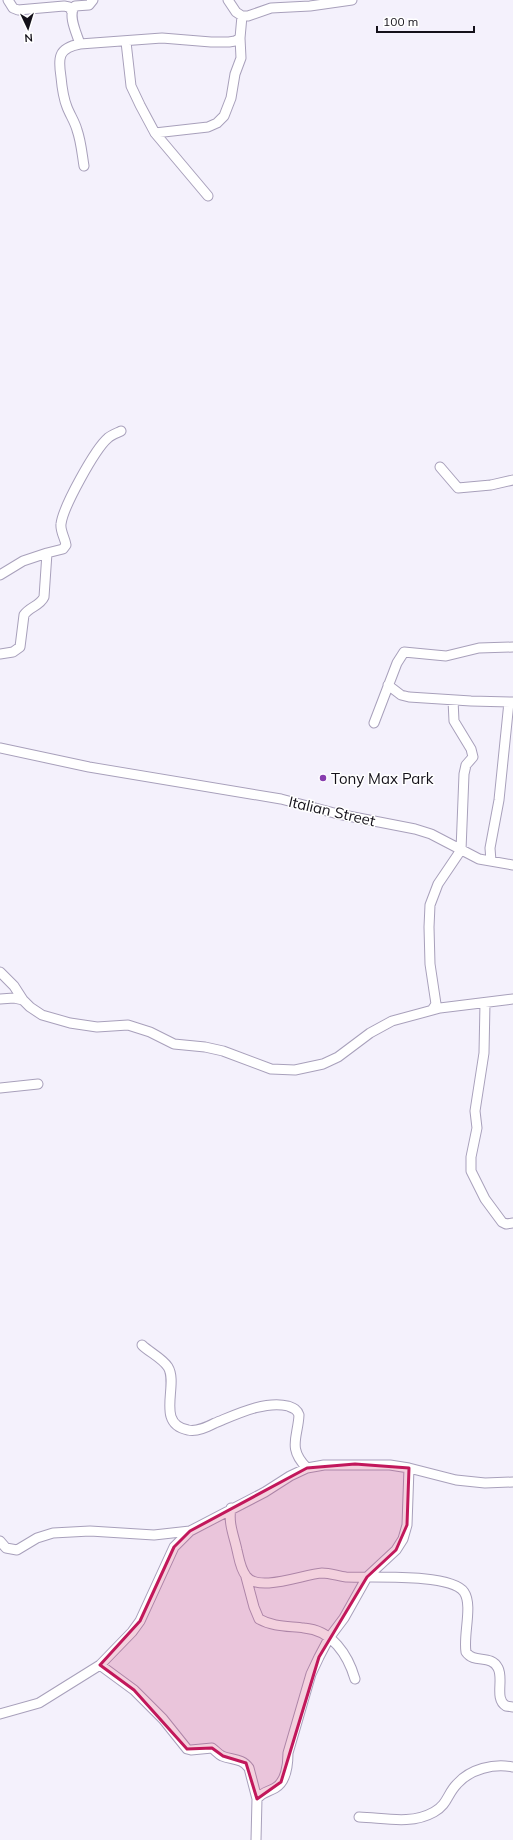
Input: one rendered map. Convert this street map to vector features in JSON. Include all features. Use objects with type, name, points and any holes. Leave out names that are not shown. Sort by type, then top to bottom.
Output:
[{"type":"street","points":[[8,0],[13,8],[18,10],[75,6],[102,0]]},
{"type":"street","points":[[230,1],[236,12],[242,16],[253,15],[271,8],[310,6],[352,0]]},
{"type":"street","points":[[68,6],[80,44]]},
{"type":"street","points":[[156,132],[208,127],[217,123],[224,116],[231,98],[235,74],[241,58],[240,38],[242,16]]},
{"type":"street","points":[[84,166],[77,130],[67,108],[62,92],[59,65],[62,52],[70,46],[80,44],[126,42],[162,38],[229,42],[240,38]]},
{"type":"street","points":[[126,42],[131,86],[156,132],[208,196]]},
{"type":"street","points":[[0,575],[23,561],[46,553],[60,551],[65,548],[66,545],[61,524],[83,474],[108,438],[121,431]]},
{"type":"street","points":[[440,467],[458,488],[491,485],[513,480]]},
{"type":"street","points":[[0,654],[13,652],[20,647],[24,615],[26,611],[40,602],[44,597],[46,553]]},
{"type":"street","points":[[374,723],[400,656],[404,652],[446,656],[479,648],[513,647]]},
{"type":"street","points":[[388,685],[401,695],[418,698],[511,702],[500,800],[490,848],[491,861]]},
{"type":"street","points":[[432,1010],[436,1004],[430,964],[430,905],[438,884],[461,850],[464,774],[466,765],[473,757],[473,753],[454,721],[453,700]]},
{"type":"street","name":"Italian Street","points":[[0,748],[89,767],[281,799],[338,814],[415,829],[431,834],[479,859],[513,865]]},
{"type":"street","points":[[0,972],[14,986],[30,1008],[42,1015],[70,1023],[103,1027],[128,1025],[150,1032],[174,1044],[205,1047],[223,1051],[271,1069],[295,1070],[323,1064],[351,1048],[370,1033],[392,1022],[432,1010],[512,998]]},
{"type":"street","points":[[0,1000],[14,998],[23,1000]]},
{"type":"street","points":[[485,1003],[484,1053],[477,1098],[477,1128],[471,1171],[485,1199],[502,1222],[506,1224],[513,1223]]},
{"type":"street","points":[[0,1088],[38,1084]]},
{"type":"street","points":[[142,1345],[167,1366],[170,1377],[169,1409],[174,1422],[187,1430],[201,1429],[270,1404],[295,1408],[299,1415],[295,1443],[299,1459],[307,1468]]},
{"type":"street","points":[[0,1714],[39,1703],[100,1664],[140,1622],[174,1547],[190,1531],[307,1468],[324,1465],[374,1464],[409,1468],[456,1480],[484,1483],[513,1482]]},
{"type":"street","points":[[257,1799],[261,1794],[278,1787],[281,1782],[288,1765],[288,1753],[311,1674],[329,1638],[344,1618],[367,1577],[396,1550],[402,1539],[407,1525],[409,1468]]},
{"type":"street","points":[[231,1508],[230,1521],[240,1564],[246,1577],[254,1607],[259,1619],[273,1625],[311,1628],[329,1638],[348,1660],[354,1679]]},
{"type":"street","points":[[0,1541],[6,1548],[17,1550],[37,1538],[54,1533],[90,1531],[154,1535],[190,1531]]},
{"type":"street","points":[[246,1577],[258,1582],[273,1583],[306,1575],[324,1573],[345,1577],[440,1580],[460,1587],[464,1591],[468,1601],[466,1652],[473,1658],[493,1661],[496,1663],[500,1670],[502,1701],[506,1706],[513,1707]]},
{"type":"street","points":[[100,1664],[134,1690],[163,1719],[187,1748],[191,1750],[212,1748],[223,1756],[243,1761],[246,1764],[249,1768],[257,1799],[256,1840]]},
{"type":"street","points":[[360,1817],[406,1821],[425,1816],[442,1807],[448,1800],[457,1783],[466,1776],[490,1766],[513,1767]]},
{"type":"highlighted area","points":[[355,1464],[409,1468],[407,1525],[396,1550],[367,1577],[319,1657],[281,1782],[257,1799],[246,1763],[223,1756],[212,1748],[187,1749],[134,1690],[100,1665],[140,1621],[174,1547],[190,1531],[307,1468]]},
{"type":"place","name":"Tony Max Park","points":[[323,778]]}]
